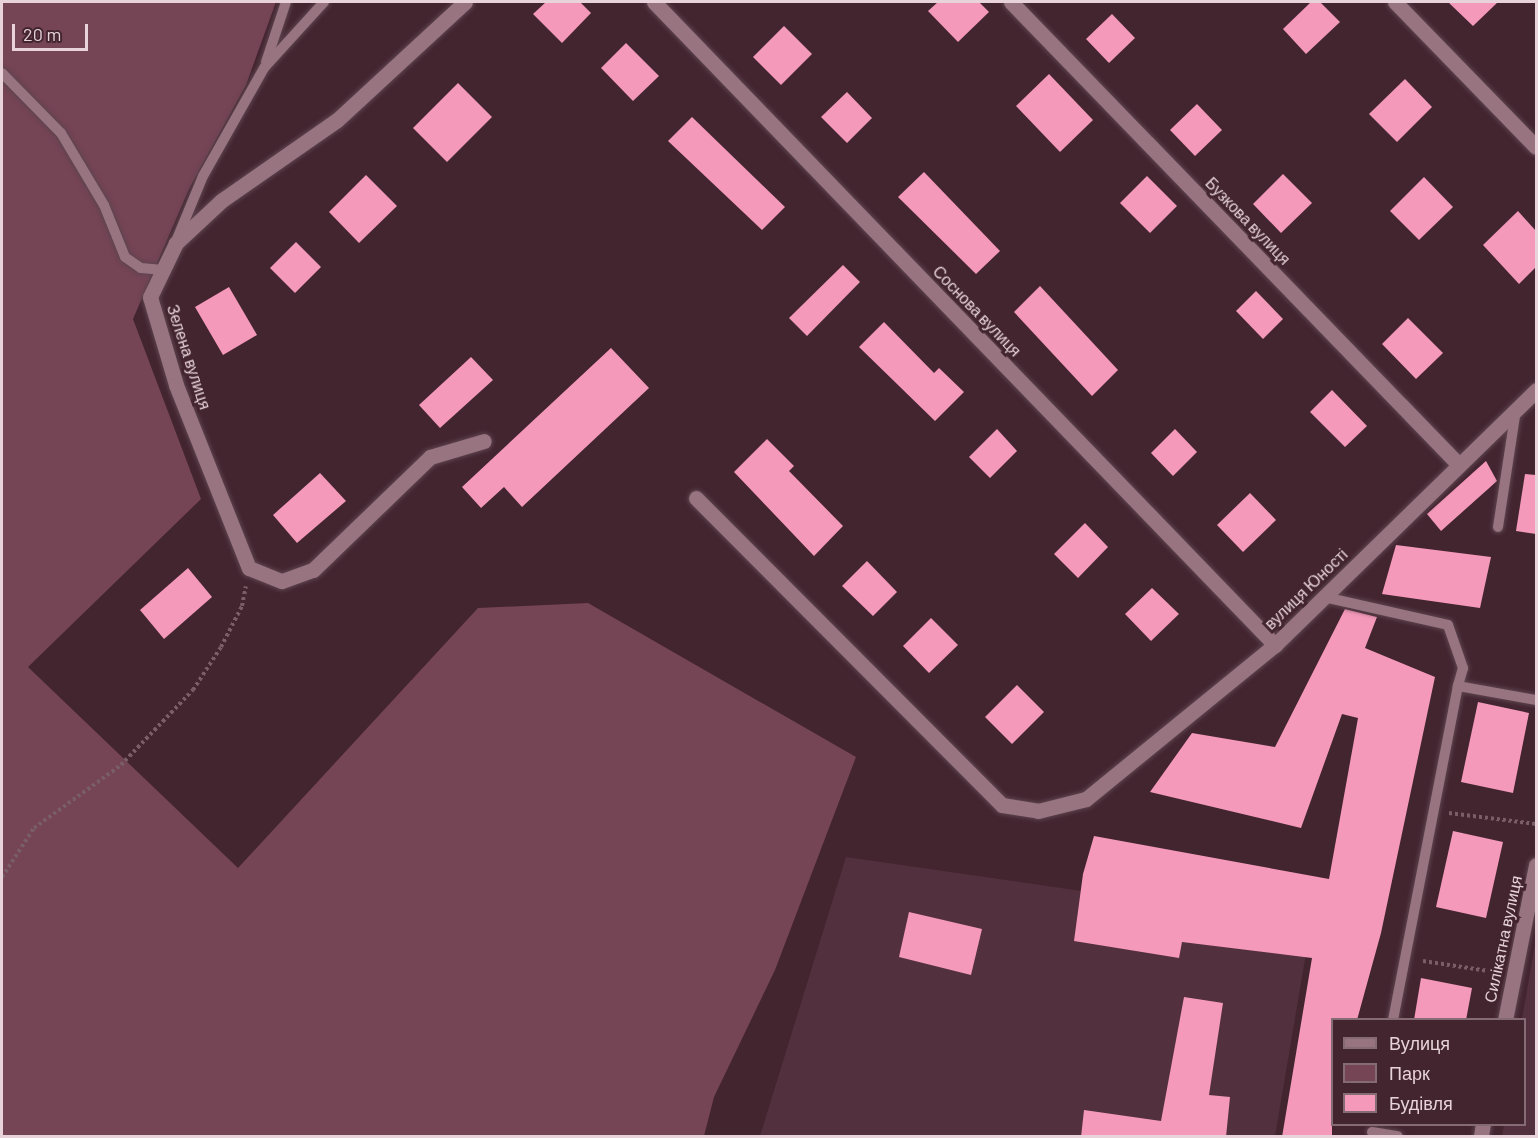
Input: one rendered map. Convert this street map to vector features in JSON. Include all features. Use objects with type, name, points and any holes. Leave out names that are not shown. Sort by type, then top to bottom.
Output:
[{"type":"street","name":"Зелена вулиця","points":[[249,568],[176,385],[150,297],[176,243],[221,201],[337,120],[465,2]]},
{"type":"street","name":"Соснова вулиця","points":[[654,2],[1275,645]]},
{"type":"street","name":"Бузкова вулиця","points":[[1011,2],[1459,465]]},
{"type":"street","points":[[1395,2],[1536,147]]},
{"type":"street","name":"вулиця Юності","points":[[696,498],[1002,805],[1038,811],[1086,799],[1275,645],[1536,390]]},
{"type":"street","points":[[249,568],[282,581],[313,570],[430,457],[484,441]]},
{"type":"street","name":"Силікатна вулиця","points":[[1505,1018],[1536,865]]},
{"type":"lane","points":[[176,243],[203,177],[264,68],[286,2]]},
{"type":"lane","points":[[264,68],[324,2]]},
{"type":"lane","points":[[2,73],[62,134],[104,205],[125,257],[141,268],[163,270]]},
{"type":"lane","points":[[1498,527],[1516,410]]},
{"type":"lane","points":[[1324,597],[1448,625],[1463,668],[1394,1018]]},
{"type":"lane","points":[[1458,686],[1536,700]]},
{"type":"lane","points":[[1372,1131],[1398,1137]]},
{"type":"path","points":[[2,877],[33,828],[121,765],[194,690],[242,606],[249,568]]},
{"type":"path","points":[[1434,811],[1536,824]]},
{"type":"path","points":[[1405,958],[1514,975]]},
{"type":"shaded area","points":[[846,857],[1311,924],[1275,1136],[760,1136]]},
{"type":"shaded area","points":[[1536,938],[1536,1136],[1502,1136],[1504,1126],[1526,1126],[1526,1018],[1522,1018]]},
{"type":"green space","points":[[2,2],[276,2],[246,85],[189,189],[133,319],[201,499],[28,667],[238,868],[478,608],[588,603],[856,757],[775,970],[714,1097],[704,1136],[2,1136]]},
{"type":"building","points":[[546,2],[580,2],[591,13],[562,43],[533,14]]},
{"type":"building","points":[[938,2],[979,2],[989,12],[958,42],[928,11]]},
{"type":"building","points":[[1311,2],[1320,2],[1340,22],[1306,54],[1283,29]]},
{"type":"building","points":[[1448,2],[1498,2],[1473,26]]},
{"type":"building","points":[[1112,14],[1135,38],[1109,63],[1086,39]]},
{"type":"building","points":[[784,26],[812,54],[781,85],[753,57]]},
{"type":"building","points":[[626,43],[659,76],[633,101],[601,68]]},
{"type":"building","points":[[1049,74],[1093,120],[1060,152],[1016,106]]},
{"type":"building","points":[[1405,79],[1432,107],[1397,142],[1369,114]]},
{"type":"building","points":[[458,83],[492,117],[447,162],[413,128]]},
{"type":"building","points":[[847,92],[872,118],[847,143],[821,117]]},
{"type":"building","points":[[1197,104],[1222,130],[1195,156],[1170,130]]},
{"type":"building","points":[[692,117],[785,207],[762,230],[668,141]]},
{"type":"building","points":[[924,172],[1000,251],[976,274],[898,197]]},
{"type":"building","points":[[1283,174],[1312,203],[1281,233],[1253,204]]},
{"type":"building","points":[[366,175],[397,206],[359,243],[329,212]]},
{"type":"building","points":[[1147,176],[1177,206],[1150,233],[1120,203]]},
{"type":"building","points":[[1424,177],[1453,207],[1419,240],[1390,211]]},
{"type":"building","points":[[1518,211],[1536,231],[1536,267],[1519,284],[1483,245]]},
{"type":"building","points":[[296,242],[321,267],[295,293],[270,268]]},
{"type":"building","points":[[843,265],[860,282],[807,336],[789,318]]},
{"type":"building","points":[[1040,286],[1118,370],[1092,396],[1014,312]]},
{"type":"building","points":[[229,287],[257,335],[223,355],[195,307]]},
{"type":"building","points":[[1256,291],[1283,319],[1263,339],[1236,311]]},
{"type":"building","points":[[1408,318],[1443,353],[1416,379],[1382,344]]},
{"type":"building","points":[[884,322],[934,373],[939,368],[964,392],[935,421],[859,347]]},
{"type":"building","points":[[611,348],[649,388],[522,507],[504,487],[481,508],[462,487]]},
{"type":"building","points":[[471,357],[493,380],[440,428],[419,405]]},
{"type":"building","points":[[1332,390],[1367,426],[1345,447],[1310,412]]},
{"type":"building","points":[[997,429],[1017,451],[990,478],[969,457]]},
{"type":"building","points":[[1175,429],[1197,452],[1173,476],[1151,453]]},
{"type":"building","points":[[767,439],[794,466],[789,471],[843,526],[814,556],[734,472]]},
{"type":"building","points":[[1486,461],[1497,481],[1441,531],[1427,514]]},
{"type":"building","points":[[320,473],[346,501],[297,543],[273,515]]},
{"type":"building","points":[[1525,474],[1536,475],[1536,534],[1516,531]]},
{"type":"building","points":[[1250,493],[1276,520],[1243,552],[1217,525]]},
{"type":"building","points":[[1085,523],[1108,547],[1078,578],[1054,554]]},
{"type":"building","points":[[1396,545],[1491,557],[1480,608],[1382,594]]},
{"type":"building","points":[[867,561],[897,592],[873,616],[842,586]]},
{"type":"building","points":[[188,568],[212,597],[164,639],[140,610]]},
{"type":"building","points":[[1152,588],[1179,614],[1151,641],[1125,614]]},
{"type":"building","points":[[1345,609],[1377,617],[1365,648],[1435,677],[1381,933],[1358,1018],[1331,1018],[1332,1137],[1282,1137],[1312,958],[1182,942],[1179,958],[1074,941],[1083,874],[1094,836],[1329,879],[1358,718],[1342,714],[1301,828],[1150,792],[1192,733],[1275,747]]},
{"type":"building","points":[[931,618],[958,645],[929,673],[903,646]]},
{"type":"building","points":[[1017,685],[1044,712],[1012,744],[985,717]]},
{"type":"building","points":[[1478,702],[1529,713],[1513,793],[1461,782]]},
{"type":"building","points":[[1453,831],[1503,842],[1486,918],[1436,907]]},
{"type":"building","points":[[909,912],[982,929],[971,975],[899,957]]},
{"type":"building","points":[[1421,978],[1472,988],[1466,1018],[1414,1018]]},
{"type":"building","points":[[1184,997],[1223,1003],[1209,1095],[1230,1097],[1226,1137],[1081,1137],[1084,1110],[1161,1121]]}]
